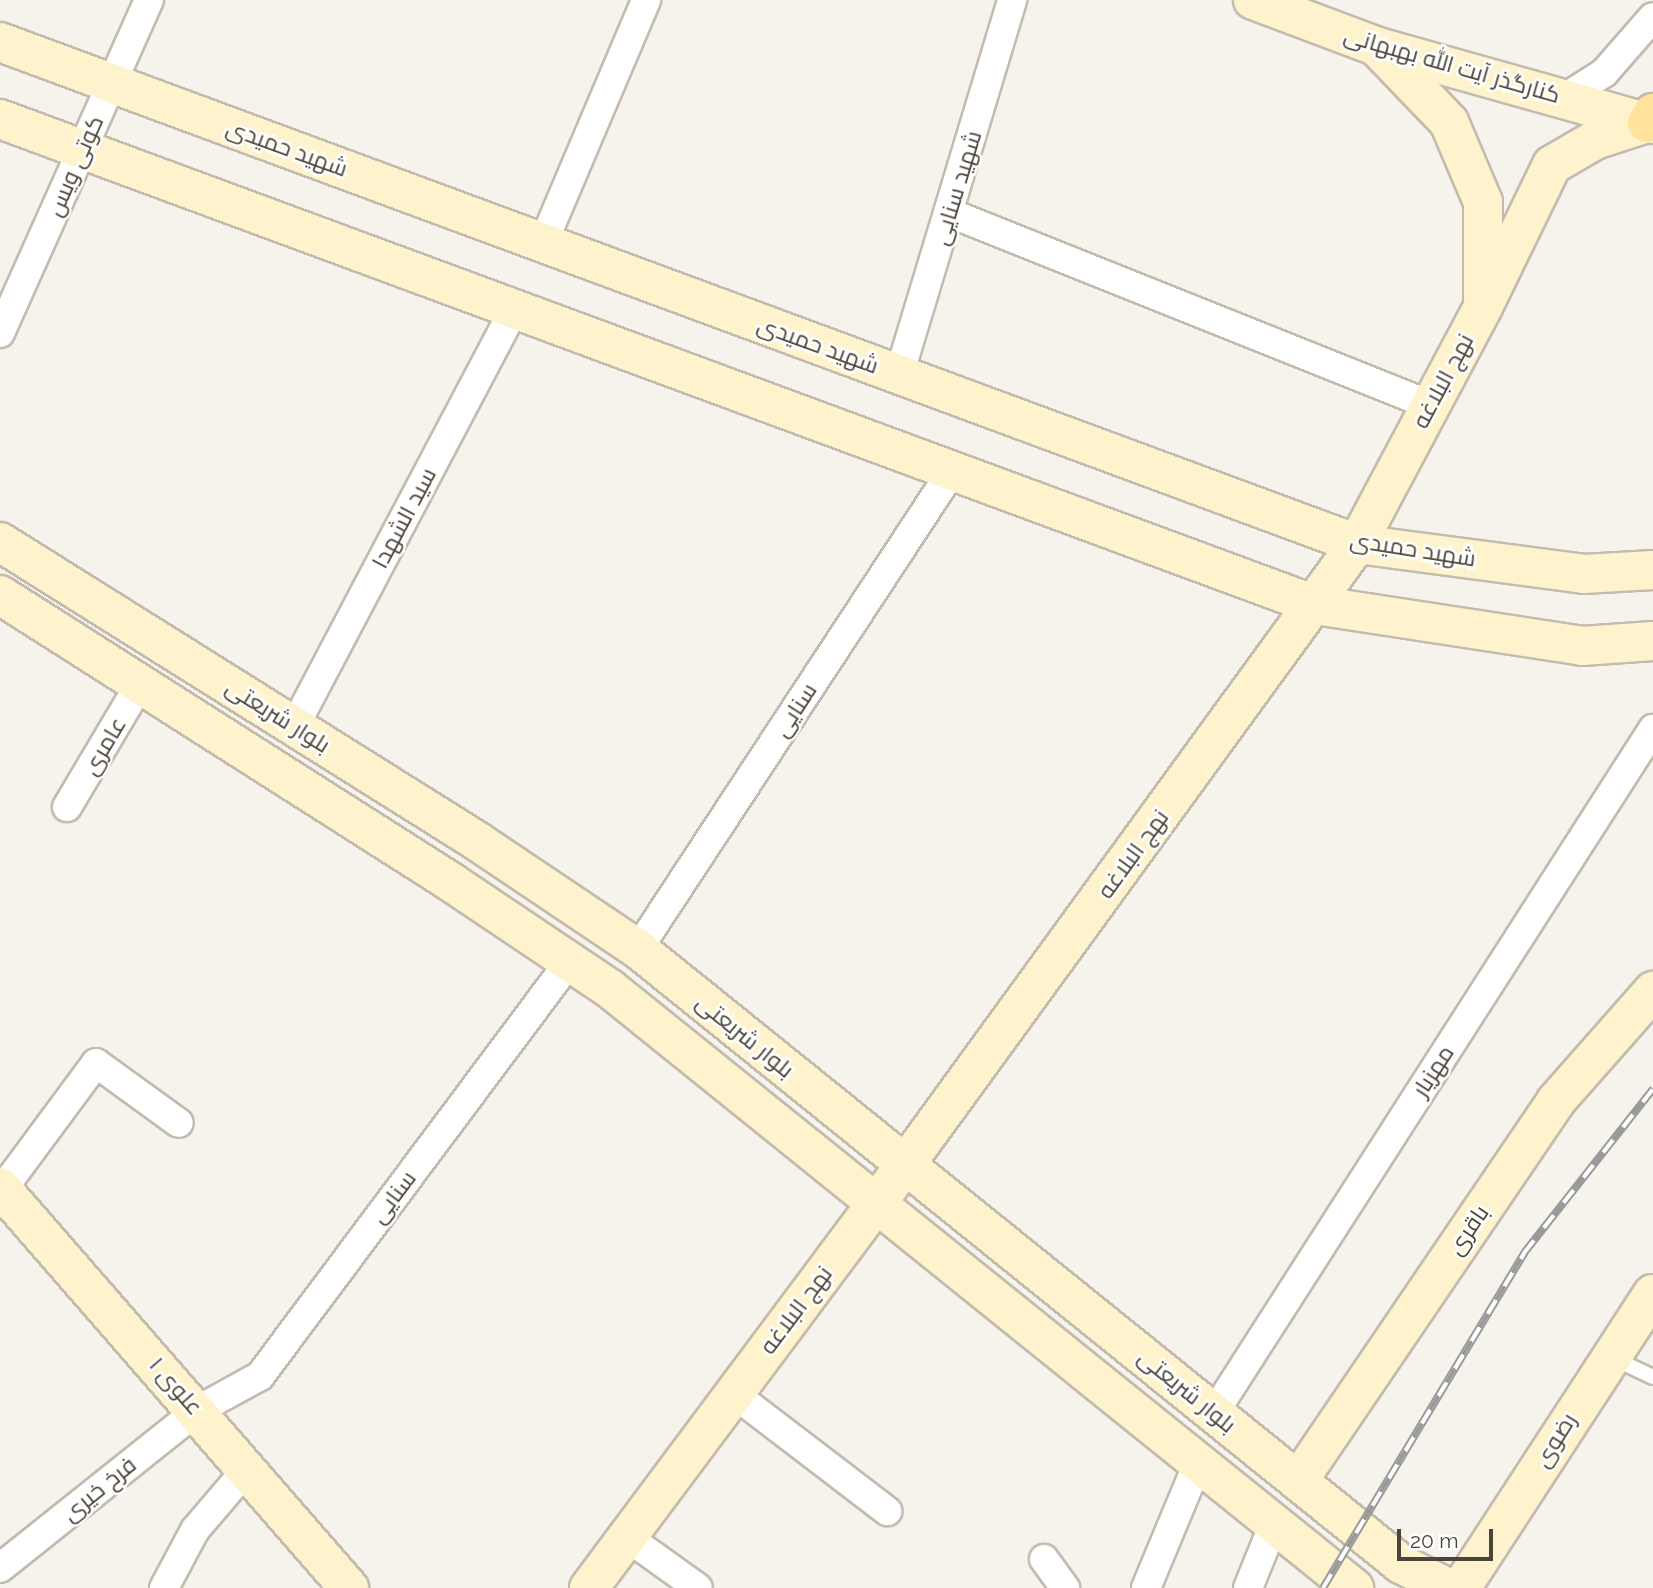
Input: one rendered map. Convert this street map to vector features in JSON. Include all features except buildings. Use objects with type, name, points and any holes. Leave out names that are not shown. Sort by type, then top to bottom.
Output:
[{"type":"main road","name":"کنارگذر آیت الله بهبهانی","points":[[1253,0],[1378,47],[1651,120]]},
{"type":"main road","points":[[1315,0],[1378,47],[1449,122],[1483,202],[1483,307]]},
{"type":"main road","name":"شهید حمیدی","points":[[0,42],[1357,544],[1584,574],[1653,570]]},
{"type":"main road","points":[[0,119],[1315,606],[1582,646],[1653,641]]},
{"type":"main road","name":"نهج البلاغه","points":[[589,1588],[905,1165],[1315,606],[1357,544],[1483,307],[1552,165],[1595,140],[1651,120]]},
{"type":"main road","name":"بلوار شریعتی","points":[[0,542],[294,727],[638,949],[1401,1564],[1448,1588]]},
{"type":"main road","name":"بلوار شریعتی","points":[[0,595],[570,961],[877,1203],[1354,1588]]},
{"type":"main road","name":"باقری","points":[[1298,1481],[1556,1101],[1653,991]]},
{"type":"main road","name":"علوی ۱","points":[[1,1188],[198,1410],[349,1588]]},
{"type":"main road","name":"رضوی","points":[[1461,1588],[1608,1356],[1653,1294]]},
{"type":"street","name":"کوتی ویس","points":[[0,332],[149,0]]},
{"type":"street","points":[[544,243],[646,0]]},
{"type":"street","name":"شهید سنایی","points":[[899,374],[950,213],[1012,0]]},
{"type":"street","points":[[1566,97],[1604,73],[1653,17]]},
{"type":"street","points":[[950,213],[1430,405]]},
{"type":"street","name":"سید الشهدا","points":[[294,727],[513,309]]},
{"type":"street","name":"سنایی","points":[[638,949],[953,471]]},
{"type":"street","name":"عامری","points":[[67,807],[140,684]]},
{"type":"street","name":"مهزیار","points":[[1214,1413],[1653,729]]},
{"type":"street","name":"سنایی","points":[[198,1410],[260,1376],[570,961]]},
{"type":"street","points":[[1,1188],[96,1063],[179,1123]]},
{"type":"street","points":[[734,1394],[887,1511]]},
{"type":"street","name":"فرخ خیری","points":[[0,1568],[198,1410]]},
{"type":"street","points":[[1146,1588],[1198,1463]]},
{"type":"street","points":[[164,1588],[195,1530],[247,1469]]},
{"type":"street","points":[[1248,1588],[1274,1524]]},
{"type":"street","points":[[627,1537],[698,1588]]},
{"type":"street","points":[[1044,1559],[1066,1588]]},
{"type":"lane","points":[[1608,1356],[1653,1377]]},
{"type":"railway","points":[[1323,1588],[1524,1253],[1653,1089]]}]
